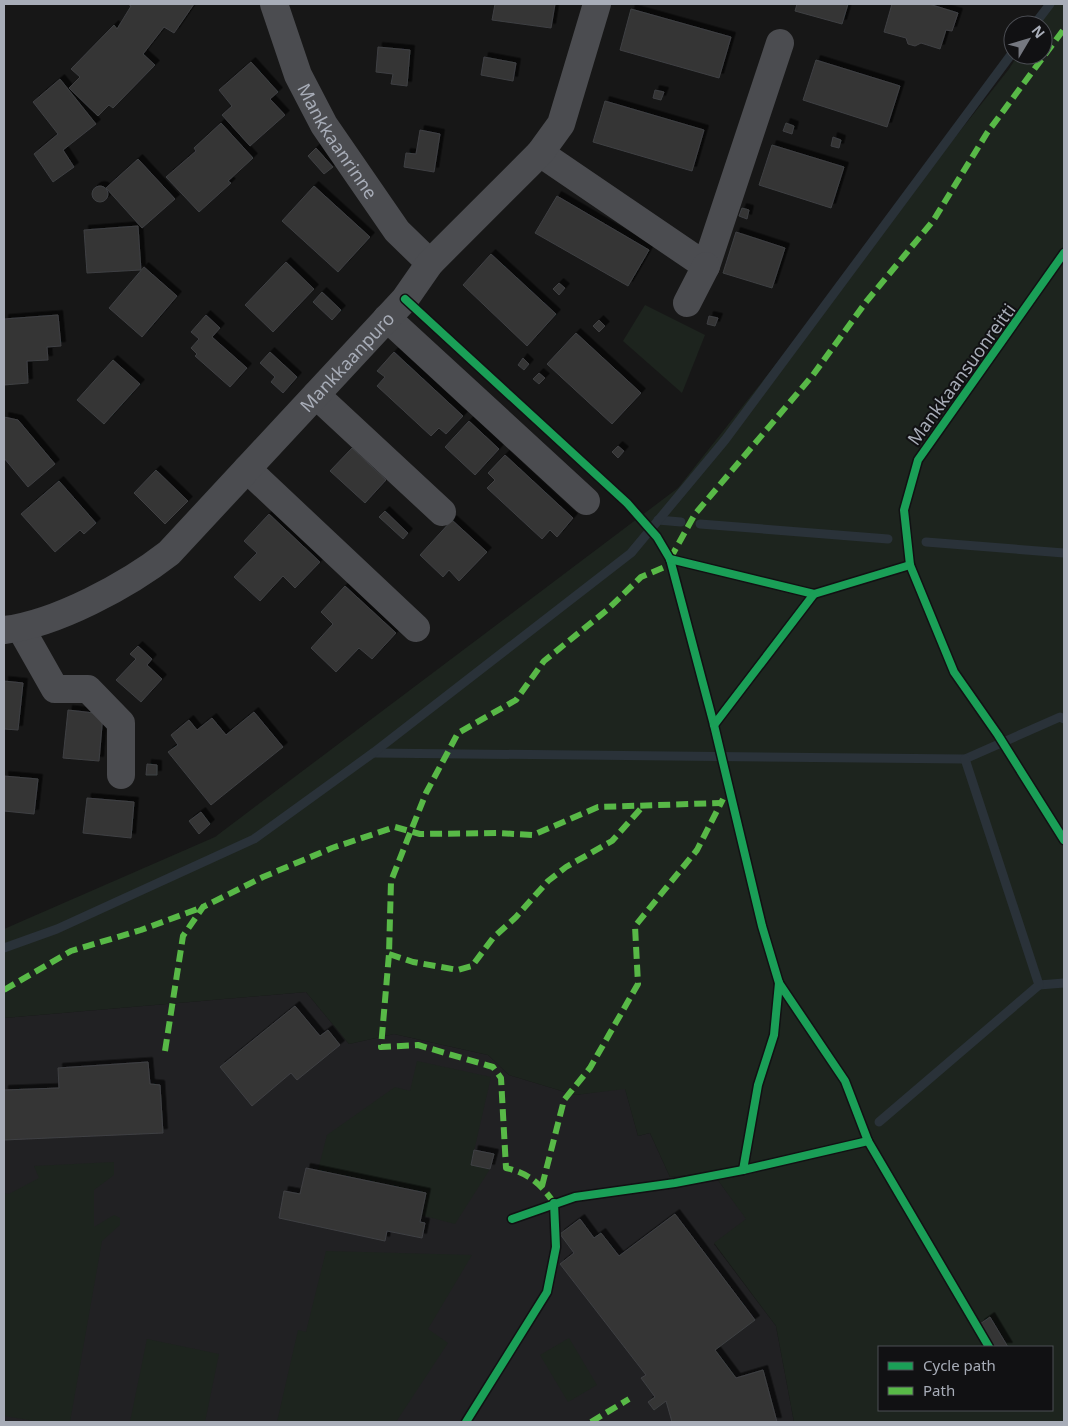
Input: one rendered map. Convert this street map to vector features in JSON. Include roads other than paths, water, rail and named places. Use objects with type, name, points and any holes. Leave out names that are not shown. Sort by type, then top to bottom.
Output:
[{"type":"street","name":"Mankkaanrinne","points":[[274,4],[298,76],[324,124],[397,231],[430,263]]},
{"type":"street","name":"Mankkaanpuro","points":[[12,630],[108,593],[141,575],[169,553],[405,299],[430,263],[540,153],[561,124],[598,4]]},
{"type":"street","points":[[687,303],[706,266],[780,44]]},
{"type":"street","points":[[540,153],[706,266]]},
{"type":"street","points":[[387,318],[586,501]]},
{"type":"street","points":[[316,395],[442,512]]},
{"type":"street","points":[[247,469],[416,628]]},
{"type":"street","points":[[12,630],[55,689],[88,689],[121,723],[121,775]]},
{"type":"waterway","points":[[1042,15],[1050,4]]},
{"type":"waterway","points":[[4,948],[57,929],[254,839],[373,753],[631,553],[725,440],[1003,65]]},
{"type":"waterway","points":[[658,520],[681,522]]},
{"type":"waterway","points":[[700,524],[888,539]]},
{"type":"waterway","points":[[926,542],[1064,553]]},
{"type":"waterway","points":[[373,753],[965,759],[1060,717],[1064,719]]},
{"type":"waterway","points":[[879,1122],[1039,985],[965,759]]},
{"type":"waterway","points":[[1039,985],[1064,983]]}]
